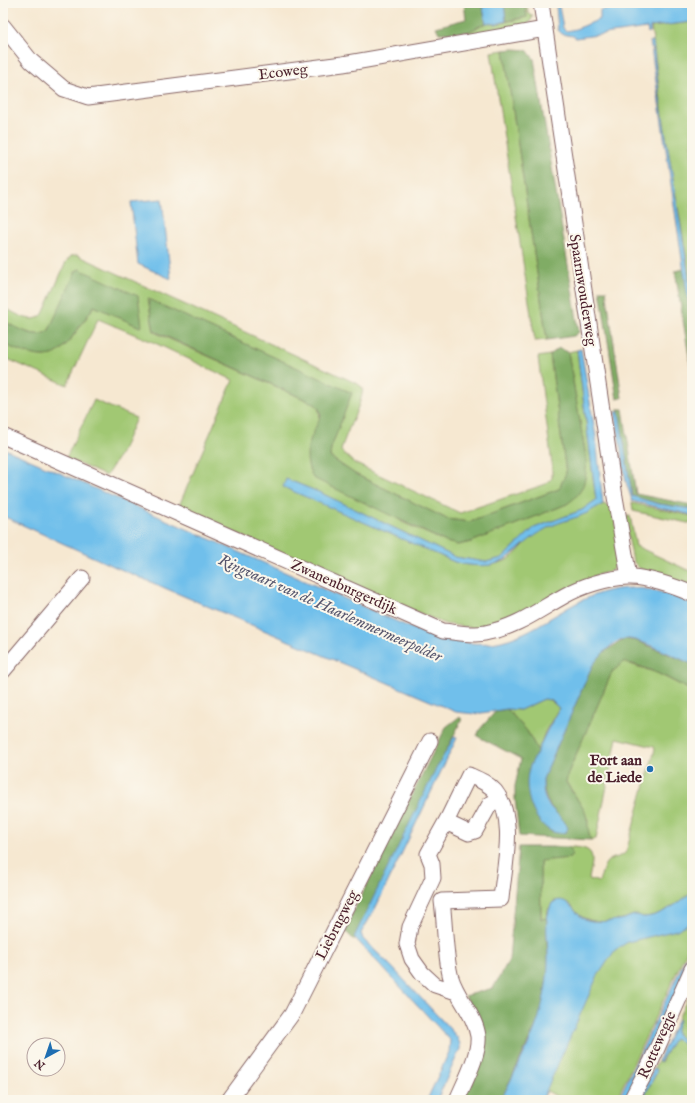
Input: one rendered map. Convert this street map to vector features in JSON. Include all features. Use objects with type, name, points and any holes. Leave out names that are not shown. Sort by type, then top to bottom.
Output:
[{"type":"street","name":"Spaarnwouderweg","points":[[542,3],[615,497],[629,577]]},
{"type":"street","name":"Ecoweg","points":[[3,26],[32,61],[64,89],[88,97],[343,64],[545,29]]},
{"type":"street","name":"Zwanenburgerdijk","points":[[3,436],[443,631],[483,634],[507,628],[529,618],[565,595],[598,582],[629,577],[660,582],[692,594]]},
{"type":"street","points":[[3,671],[82,578]]},
{"type":"street","name":"Liebrugweg","points":[[229,1100],[292,1014],[430,741]]},
{"type":"street","points":[[442,901],[501,899],[508,826],[503,805],[494,791],[486,783],[469,775],[428,854],[432,864],[433,878],[442,901],[451,976],[456,992],[474,1024],[478,1037],[477,1051],[457,1100]]},
{"type":"street","points":[[448,818],[450,824],[469,833],[476,831],[490,804],[496,801],[503,805]]},
{"type":"street","points":[[433,878],[410,927],[407,944],[412,959],[422,973],[435,985],[456,992]]},
{"type":"street","name":"Rottewegje","points":[[632,1100],[651,1062],[692,969]]},
{"type":"green space","points":[[464,3],[482,3],[486,23],[468,32],[439,33],[436,27],[466,19]]},
{"type":"green space","points":[[504,3],[524,3],[527,17],[506,21]]},
{"type":"green space","points":[[524,3],[527,3],[528,13],[533,16],[528,26],[470,35],[468,32],[486,23],[497,24],[527,17]]},
{"type":"green space","points":[[692,22],[692,303],[687,261],[666,137],[651,27]]},
{"type":"green space","points":[[504,50],[547,340],[535,341],[491,52]]},
{"type":"green space","points":[[504,50],[527,50],[534,59],[579,332],[574,336],[547,340]]},
{"type":"green space","points":[[77,255],[358,384],[363,388],[362,396],[341,451],[354,463],[460,513],[546,484],[552,478],[552,465],[538,357],[550,355],[566,473],[559,489],[470,522],[447,519],[355,474],[330,457],[331,448],[351,393],[148,299],[154,332],[315,404],[318,409],[319,419],[309,444],[402,522],[446,542],[458,545],[471,542],[567,504],[586,457],[568,352],[577,350],[596,500],[582,510],[534,528],[502,558],[486,562],[455,557],[321,493],[286,479],[284,487],[457,563],[469,565],[487,565],[505,561],[513,556],[532,537],[544,529],[603,504],[614,508],[620,555],[617,564],[611,571],[594,576],[518,617],[475,628],[445,624],[178,508],[233,380],[155,343],[98,319],[67,385],[3,357],[3,344],[39,356],[57,353],[69,342],[94,306],[140,327],[79,269],[49,330],[44,333],[32,334],[3,321],[3,307],[29,319],[34,319],[43,314],[66,262],[71,256]]},
{"type":"green space","points":[[79,269],[138,296],[142,326],[140,327],[94,306],[68,342],[57,353],[46,356],[33,355],[3,344],[3,321],[32,334],[44,333],[49,330],[76,271]]},
{"type":"green space","points":[[684,269],[692,327],[692,375],[675,271]]},
{"type":"green space","points":[[600,290],[606,290],[622,398],[617,399]]},
{"type":"green space","points":[[148,299],[352,393],[331,448],[330,457],[355,474],[447,519],[470,522],[559,489],[566,473],[550,355],[559,348],[568,352],[586,457],[584,484],[578,495],[567,504],[471,542],[458,545],[446,542],[313,478],[307,461],[307,453],[308,446],[321,415],[315,404],[154,331]]},
{"type":"green space","points":[[94,400],[136,418],[121,453],[106,476],[66,458]]},
{"type":"green space","points":[[618,409],[623,409],[636,494],[692,505],[692,509],[659,504],[632,496]]},
{"type":"green space","points":[[632,503],[692,516],[692,524],[633,511]]},
{"type":"green space","points":[[630,516],[636,546],[692,572],[692,589],[639,568],[633,561],[624,517]]},
{"type":"green space","points":[[625,639],[637,641],[692,664],[692,691],[650,670],[633,664],[624,662],[612,672],[568,773],[566,782],[585,812],[591,840],[519,836],[515,786],[521,759],[477,736],[480,729],[496,711],[507,709],[527,731],[538,751],[530,766],[540,821],[552,832],[565,822],[548,803],[543,779],[592,666],[602,653]]},
{"type":"green space","points":[[624,662],[657,673],[692,691],[692,891],[670,908],[650,916],[643,917],[632,915],[614,921],[591,921],[578,914],[567,903],[562,901],[554,901],[548,910],[547,918],[541,919],[540,860],[570,858],[572,854],[569,847],[585,849],[589,851],[592,859],[589,879],[599,882],[606,863],[626,852],[655,749],[654,747],[617,738],[596,839],[591,840],[587,831],[588,820],[575,795],[566,782],[568,773],[612,672]]},
{"type":"green space","points":[[544,699],[550,700],[559,708],[545,732],[538,751],[527,731],[507,709],[520,710]]},
{"type":"green space","points":[[459,717],[462,719],[354,940],[344,930],[446,727]]},
{"type":"green space","points":[[519,847],[569,847],[572,854],[570,858],[540,861],[541,919],[547,918],[548,971],[540,1017],[501,1100],[464,1100],[479,1064],[484,1044],[483,1028],[465,996],[493,988],[509,960]]},
{"type":"green space","points":[[692,921],[690,923],[692,923],[692,940],[616,1100],[563,1100],[547,1091],[542,1100],[538,1057],[611,947]]},
{"type":"green space","points":[[692,990],[692,1047],[680,1039],[677,1035],[676,1025]]},
{"type":"green space","points":[[673,1039],[678,1040],[692,1052],[692,1100],[642,1100],[656,1074],[654,1068],[658,1061],[661,1062]]},
{"type":"water","points":[[482,3],[504,3],[506,21],[497,24],[486,23]]},
{"type":"water","points":[[644,3],[692,3],[692,22],[650,27],[650,32],[648,33],[647,28],[576,38],[562,34],[558,30],[556,6],[559,6],[563,28],[566,31],[579,28],[600,19],[600,10]]},
{"type":"water","points":[[650,41],[653,42],[660,101],[687,262],[692,311],[692,327]]},
{"type":"water","points":[[162,199],[171,279],[138,264],[131,202]]},
{"type":"water","points":[[581,349],[596,437],[603,504],[587,513],[549,527],[535,536],[508,558],[499,563],[475,566],[457,563],[283,487],[286,479],[321,493],[455,557],[486,562],[502,558],[534,528],[582,510],[596,500],[577,350]]},
{"type":"water","points":[[615,412],[619,412],[632,496],[659,504],[692,509],[692,515],[632,501],[626,482]]},
{"type":"water","name":"Ringvaart van de Haarlemmermeerpolder","points":[[3,448],[432,637],[458,642],[494,643],[517,636],[577,603],[609,591],[624,588],[640,588],[673,596],[692,604],[692,664],[631,639],[625,639],[615,643],[595,662],[543,779],[544,793],[548,804],[568,828],[566,832],[552,832],[547,829],[537,818],[528,796],[527,789],[528,773],[531,764],[547,730],[558,712],[559,708],[551,700],[544,699],[520,710],[507,709],[475,714],[456,712],[106,563],[3,516]]},
{"type":"water","points":[[454,737],[457,738],[375,909],[361,933],[363,939],[390,965],[450,1029],[457,1037],[460,1044],[460,1049],[437,1100],[427,1100],[449,1052],[450,1040],[354,937],[436,769]]},
{"type":"water","points":[[692,891],[692,921],[677,930],[628,942],[615,950],[597,977],[542,1100],[501,1100],[530,1041],[539,1017],[548,969],[547,923],[549,909],[552,903],[558,900],[567,902],[582,918],[587,920],[610,921],[624,919],[634,915],[644,917],[657,914],[677,904]]},
{"type":"water","points":[[692,945],[692,958],[627,1100],[618,1100]]},
{"type":"water","points":[[678,1019],[676,1034],[692,1047],[692,1052],[678,1040],[674,1039],[660,1062],[658,1061]]},
{"type":"water","points":[[654,1068],[657,1069],[656,1074],[642,1100],[638,1100]]},
{"type":"place","name":"Fort aan de Liede","points":[[650,769]]}]
